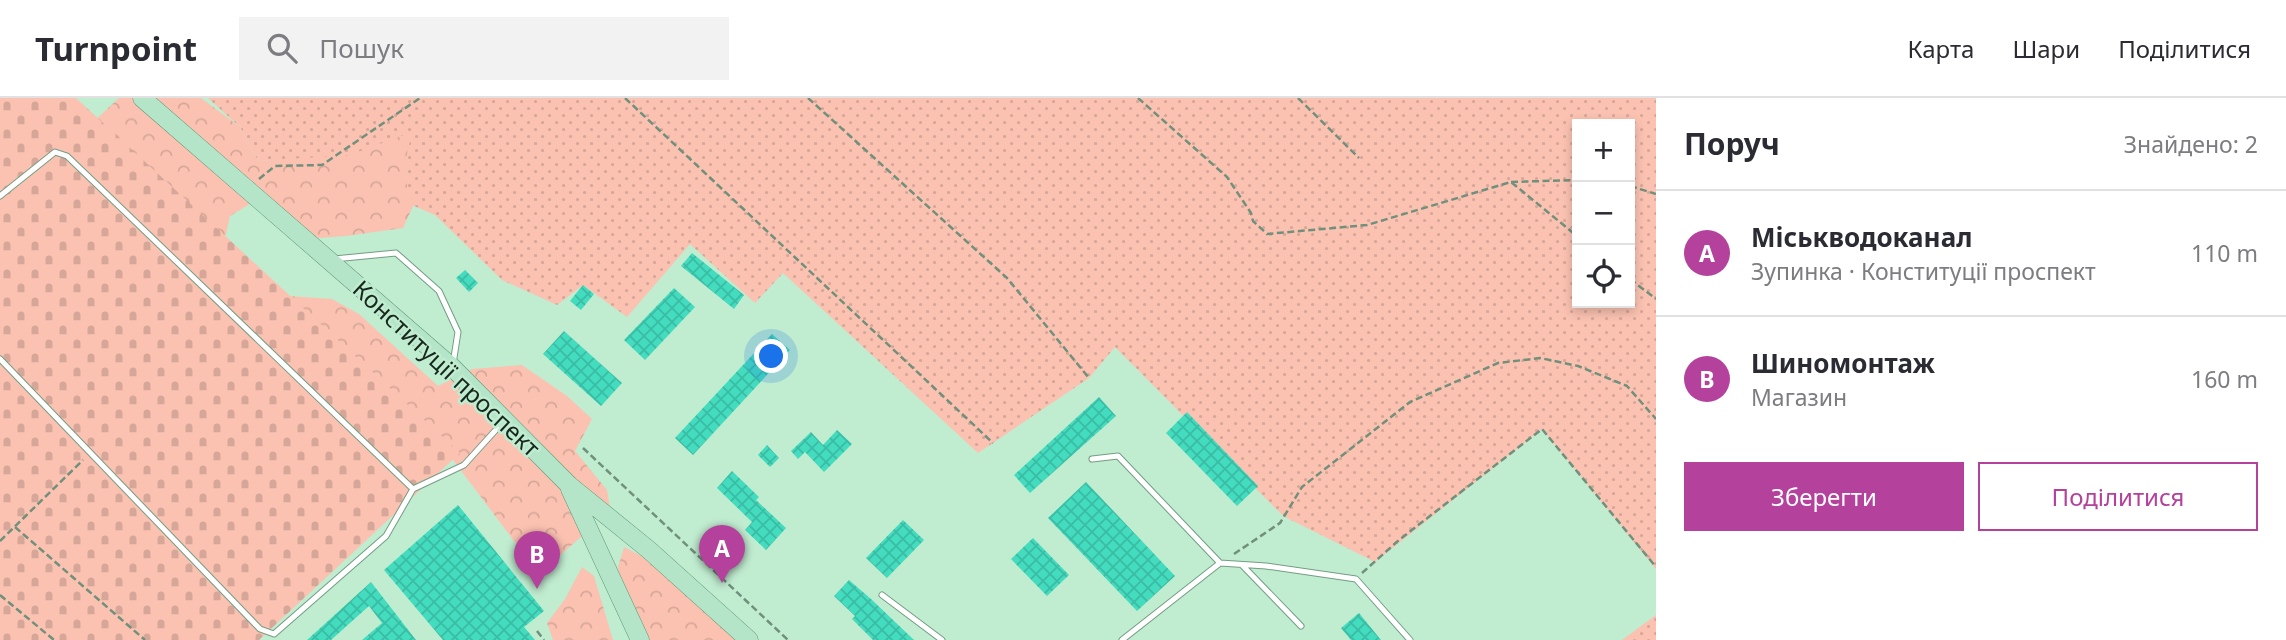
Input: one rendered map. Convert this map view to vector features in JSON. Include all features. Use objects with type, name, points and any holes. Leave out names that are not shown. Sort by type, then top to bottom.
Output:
[{"type":"main road","name":"Конституції проспект","points":[[142,98],[453,368],[569,485],[649,550],[749,640]]},
{"type":"main road","points":[[569,485],[640,640]]},
{"type":"lane","points":[[0,196],[55,152],[66,156],[412,489]]},
{"type":"lane","points":[[327,260],[396,253],[439,291],[458,332],[453,368]]},
{"type":"lane","points":[[0,359],[260,629],[274,634],[386,536],[412,489],[464,465],[504,421]]},
{"type":"lane","points":[[1092,459],[1118,456],[1220,564]]},
{"type":"lane","points":[[1122,640],[1220,564],[1356,579],[1410,640]]},
{"type":"lane","points":[[1242,565],[1301,626]]},
{"type":"lane","points":[[881,595],[942,640]]},
{"type":"path","points":[[253,195],[260,177],[275,166],[322,165],[420,98]]},
{"type":"path","points":[[625,98],[993,443]]},
{"type":"path","points":[[808,98],[1007,278],[1089,378]]},
{"type":"path","points":[[1138,98],[1227,177],[1251,213],[1253,221],[1267,234],[1367,225],[1511,182],[1572,180]]},
{"type":"path","points":[[1298,98],[1359,158]]},
{"type":"path","points":[[1511,182],[1572,232]]},
{"type":"path","points":[[1635,188],[1656,194]]},
{"type":"path","points":[[1635,282],[1656,299]]},
{"type":"path","points":[[1220,564],[1280,523],[1301,487],[1410,402],[1498,363],[1540,358],[1578,366],[1628,386],[1656,419]]},
{"type":"path","points":[[1356,579],[1399,540],[1542,429],[1656,567]]},
{"type":"path","points":[[583,448],[788,640]]},
{"type":"path","points":[[0,541],[91,453]]},
{"type":"path","points":[[15,527],[145,640]]},
{"type":"path","points":[[0,595],[54,640]]},
{"type":"path","points":[[537,631],[544,640]]},
{"type":"green space","points":[[0,98],[76,98],[460,453],[259,640],[0,640]]},
{"type":"green space","points":[[119,98],[201,98],[240,127],[258,161],[350,155],[412,132],[403,171],[413,206],[403,228],[292,240],[253,202],[230,216],[222,252],[91,124]]},
{"type":"green space","points":[[208,98],[1656,98],[1656,569],[1542,429],[1375,562],[1283,516],[1115,347],[1089,378],[978,453],[783,273],[755,303],[690,244],[627,317],[583,285],[557,305],[502,280],[435,215],[304,159],[258,161],[240,127]]},
{"type":"green space","points":[[274,295],[332,299],[359,314],[438,386],[472,369],[522,365],[567,396],[592,419],[575,451],[607,490],[610,508],[568,501],[582,536],[539,574],[453,460]]},
{"type":"green space","points":[[624,547],[657,564],[742,640],[644,640],[621,589],[618,567]]},
{"type":"green space","points":[[582,567],[594,576],[613,640],[553,640],[547,623],[565,599]]},
{"type":"green space","points":[[1656,615],[1656,640],[1622,640]]},
{"type":"building","points":[[692,253],[744,295],[734,309],[681,266]]},
{"type":"building","points":[[465,270],[478,283],[469,292],[456,278]]},
{"type":"building","points":[[583,285],[594,294],[581,310],[570,301]]},
{"type":"building","points":[[674,288],[695,307],[645,360],[624,340]]},
{"type":"building","points":[[564,331],[622,383],[601,406],[543,354]]},
{"type":"building","points":[[772,334],[790,350],[693,455],[675,438]]},
{"type":"building","points":[[1099,397],[1116,416],[1030,493],[1014,475]]},
{"type":"building","points":[[1187,412],[1258,486],[1237,506],[1166,433]]},
{"type":"building","points":[[837,430],[852,444],[824,472],[805,452],[798,459],[791,451],[811,432],[823,445]]},
{"type":"building","points":[[767,445],[779,458],[770,467],[758,455]]},
{"type":"building","points":[[732,471],[759,497],[756,500],[786,528],[766,550],[745,530],[752,522],[717,488]]},
{"type":"building","points":[[1086,482],[1175,576],[1137,611],[1048,518]]},
{"type":"building","points":[[458,505],[544,611],[524,627],[535,640],[443,640],[384,570]]},
{"type":"building","points":[[903,520],[924,540],[887,578],[866,558]]},
{"type":"building","points":[[1033,538],[1069,575],[1047,596],[1011,559]]},
{"type":"building","points":[[849,580],[914,640],[873,640],[852,619],[855,616],[834,596]]},
{"type":"building","points":[[371,582],[416,640],[362,640],[382,623],[369,606],[331,640],[307,640]]},
{"type":"building","points":[[1359,613],[1381,640],[1351,640],[1341,628]]},
{"type":"place","name":"Міськводоканал","points":[[722,583]]},
{"type":"place","name":"Шиномонтаж","points":[[537,589]]}]
